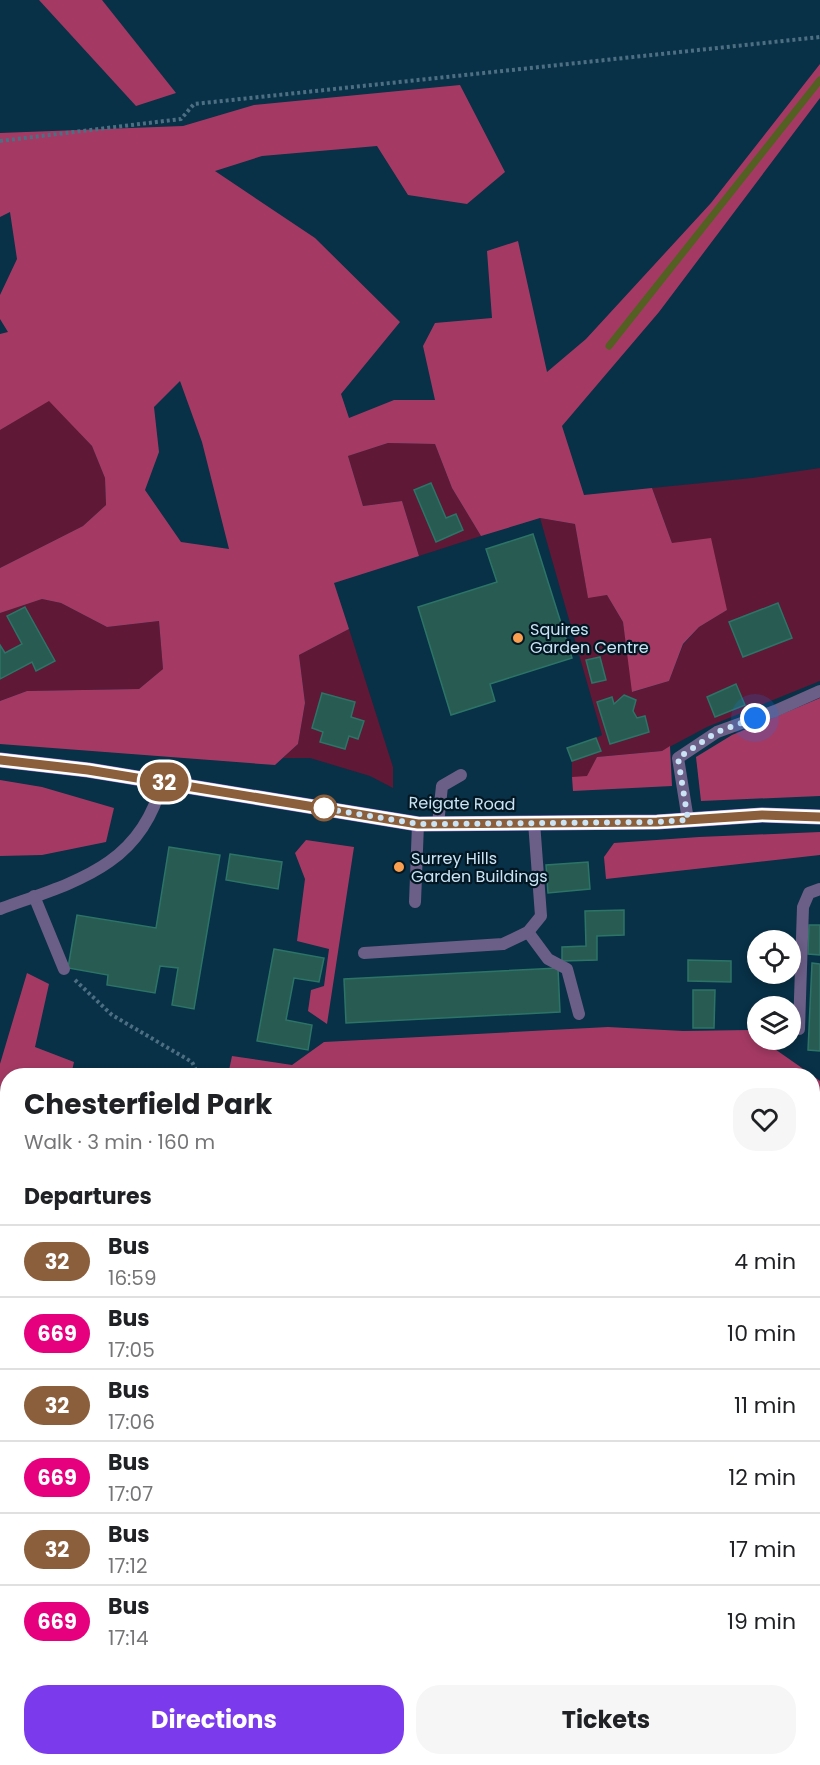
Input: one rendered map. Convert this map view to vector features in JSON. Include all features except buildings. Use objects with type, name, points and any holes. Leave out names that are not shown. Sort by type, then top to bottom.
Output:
[{"type":"main road","name":"Reigate Road","points":[[0,760],[88,770],[418,824],[657,822],[762,815],[820,816]]},
{"type":"lane","points":[[688,820],[678,758],[717,732],[775,711],[820,691]]},
{"type":"lane","points":[[438,824],[442,786],[461,775]]},
{"type":"lane","points":[[4,907],[96,872],[118,857],[147,823],[157,802],[162,782]]},
{"type":"lane","points":[[364,953],[504,944],[528,932],[541,916],[534,822]]},
{"type":"lane","points":[[415,902],[418,824]]},
{"type":"lane","points":[[801,996],[803,907],[809,893],[820,889]]},
{"type":"lane","points":[[34,896],[64,969]]},
{"type":"lane","points":[[528,932],[548,959],[567,969],[579,1014]]},
{"type":"path","points":[[0,141],[181,119],[194,105],[820,37]]},
{"type":"path","points":[[64,969],[112,1015],[192,1062],[195,1068]]},
{"type":"shaded area","points":[[39,0],[102,0],[176,93],[136,106]]},
{"type":"shaded area","points":[[820,64],[820,98],[659,312],[562,426],[584,495],[652,488],[672,543],[711,538],[727,610],[699,627],[683,644],[669,681],[632,692],[623,622],[607,595],[588,598],[575,524],[540,518],[481,536],[452,488],[435,444],[388,443],[348,456],[363,506],[402,501],[419,556],[334,583],[349,629],[299,655],[305,703],[298,744],[275,765],[0,744],[0,701],[27,691],[139,689],[163,669],[159,621],[107,627],[61,603],[42,599],[0,613],[0,568],[83,526],[106,505],[105,478],[92,446],[49,401],[0,430],[0,334],[8,332],[0,319],[0,295],[17,259],[10,212],[0,217],[0,133],[183,126],[254,105],[460,85],[505,172],[467,204],[408,195],[377,146],[262,156],[215,171],[315,238],[400,322],[341,394],[349,418],[394,400],[435,400],[423,346],[435,323],[492,318],[487,251],[518,241],[547,372],[586,339],[711,203]],"holes":[[[180,381],[202,442],[229,549],[181,542],[145,490],[159,452],[154,407]]]},
{"type":"shaded area","points":[[49,400],[92,446],[105,478],[106,505],[83,526],[0,568],[0,430]]},
{"type":"shaded area","points":[[388,443],[435,444],[452,488],[481,536],[419,556],[402,501],[363,506],[348,456]]},
{"type":"shaded area","points":[[820,468],[820,681],[707,727],[662,751],[597,757],[587,777],[572,777],[572,761],[601,751],[596,738],[602,735],[540,518],[575,524],[588,597],[607,595],[623,622],[633,692],[669,681],[683,645],[699,627],[727,610],[672,543],[652,488],[752,478]]},
{"type":"shaded area","points":[[42,599],[61,603],[107,627],[159,621],[163,669],[139,689],[27,691],[0,701],[0,613]]},
{"type":"shaded area","points":[[349,629],[393,767],[393,788],[370,776],[310,758],[283,758],[298,744],[305,703],[299,655]]},
{"type":"shaded area","points":[[820,698],[820,796],[701,801],[696,757],[732,735]]},
{"type":"shaded area","points":[[670,746],[672,786],[573,791],[572,777],[587,776],[597,757],[662,751]]},
{"type":"shaded area","points":[[0,780],[42,787],[114,808],[106,842],[42,855],[0,856]]},
{"type":"shaded area","points":[[820,832],[820,855],[606,879],[604,857],[614,843]]},
{"type":"shaded area","points":[[306,840],[354,847],[327,1024],[308,1011],[311,990],[324,986],[329,949],[297,941],[305,879],[295,853]]},
{"type":"shaded area","points":[[27,973],[49,984],[35,1047],[74,1062],[73,1068],[0,1068]]},
{"type":"shaded area","points":[[608,1027],[683,1031],[747,1030],[747,1050],[776,1050],[802,1068],[229,1068],[232,1056],[292,1065],[324,1042]]},
{"type":"waterway","points":[[609,346],[820,80]]},
{"type":"bus line","name":"32","points":[[0,760],[88,770],[418,824],[657,822],[762,815],[820,817]]},
{"type":"place","name":"Squires Garden Centre","points":[[518,638]]},
{"type":"place","name":"Surrey Hills Garden Buildings","points":[[399,867]]},
{"type":"route","points":[[324,808],[315,807],[418,824],[688,820],[678,758],[717,732],[755,718]]}]
